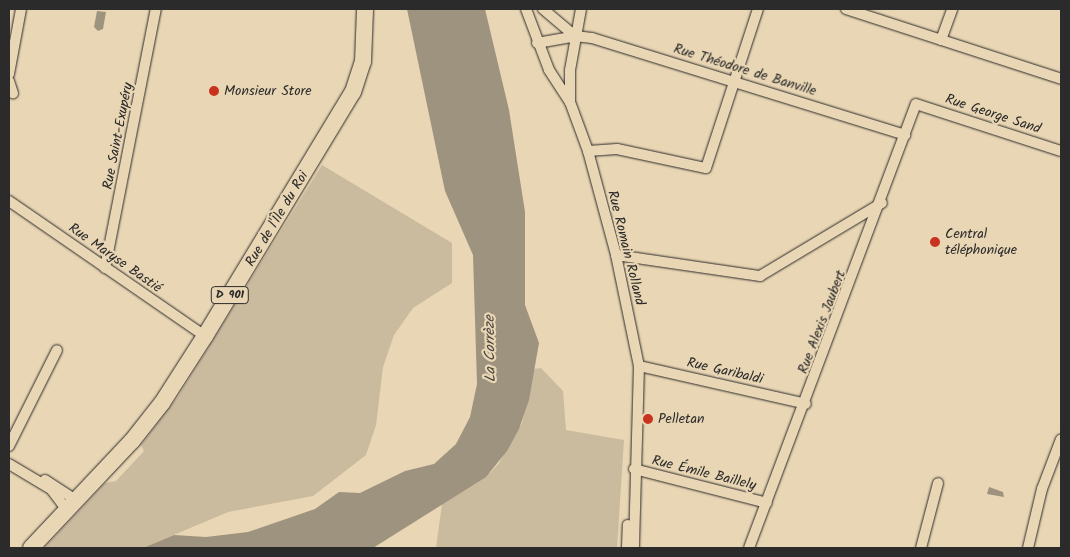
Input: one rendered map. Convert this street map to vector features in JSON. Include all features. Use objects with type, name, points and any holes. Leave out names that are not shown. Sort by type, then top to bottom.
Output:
[{"type":"main road","name":"Rue de l'Île du Roi","points":[[30,548],[72,505],[162,403],[205,336],[353,92],[363,62],[365,9]]},
{"type":"street","points":[[9,74],[21,9]]},
{"type":"street","name":"Rue Saint-Exupéry","points":[[105,268],[156,9]]},
{"type":"street","points":[[526,9],[537,43],[570,102]]},
{"type":"street","points":[[543,9],[575,36]]},
{"type":"street","name":"Rue Romain Rolland","points":[[581,9],[575,36],[570,102],[588,151],[616,255],[639,366],[633,498],[634,548]]},
{"type":"street","points":[[588,151],[617,149],[706,168],[758,9]]},
{"type":"street","points":[[846,9],[1061,79]]},
{"type":"street","points":[[941,40],[952,9]]},
{"type":"street","points":[[537,43],[575,36]]},
{"type":"street","name":"Rue Théodore de Banville","points":[[575,36],[734,80],[905,135]]},
{"type":"street","points":[[9,81],[13,92]]},
{"type":"street","name":"Rue Alexis Jaubert","points":[[749,548],[806,404],[882,202],[916,104]]},
{"type":"street","name":"Rue George Sand","points":[[916,104],[1061,151]]},
{"type":"street","name":"Rue Maryse Bastié","points":[[9,201],[205,336]]},
{"type":"street","points":[[616,255],[760,276],[882,202]]},
{"type":"street","points":[[9,446],[58,350]]},
{"type":"street","name":"Rue Garibaldi","points":[[639,366],[806,404]]},
{"type":"street","points":[[1028,548],[1042,489],[1061,439]]},
{"type":"street","points":[[9,464],[28,474],[72,505]]},
{"type":"street","name":"Rue Émile Baillely","points":[[634,469],[767,503]]},
{"type":"street","points":[[920,548],[938,483]]},
{"type":"street","name":"Rue Romain Rolland","points":[[627,548],[633,498]]},
{"type":"shaded area","points":[[322,165],[452,243],[452,283],[413,308],[394,335],[383,367],[376,425],[366,455],[313,496],[228,512],[143,548],[44,548],[105,483],[116,481],[144,451],[141,445],[177,398]]},
{"type":"shaded area","points":[[541,368],[563,391],[566,430],[624,440],[617,548],[436,548],[442,504],[491,472],[499,463],[522,423],[534,369]]},
{"type":"water","name":"La Corrèze","points":[[407,9],[485,9],[509,110],[525,212],[525,305],[539,343],[529,400],[519,429],[507,451],[486,477],[373,548],[143,548],[174,535],[206,537],[248,532],[315,509],[339,492],[360,493],[405,471],[434,464],[456,444],[470,417],[477,384],[473,255],[445,191]]},
{"type":"water","points":[[97,11],[106,12],[103,29],[98,31],[94,27]]},
{"type":"water","points":[[989,487],[1003,492],[1004,497],[987,494]]},
{"type":"place","name":"Monsieur Store","points":[[214,91]]},
{"type":"place","name":"Central téléphonique","points":[[935,242]]},
{"type":"place","name":"Pelletan","points":[[648,419]]}]
